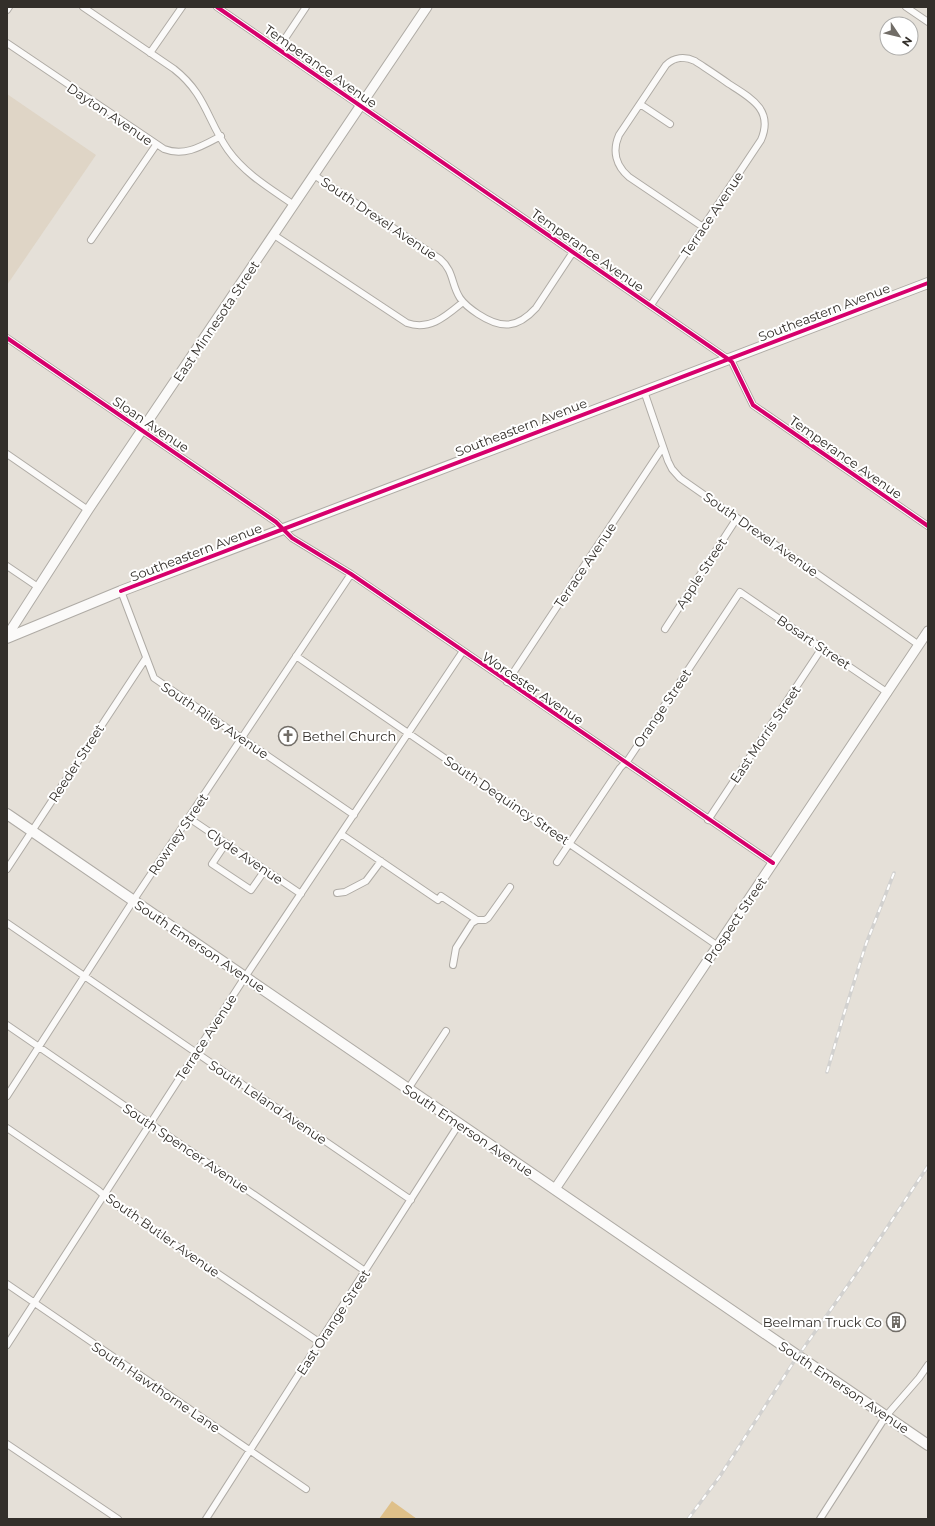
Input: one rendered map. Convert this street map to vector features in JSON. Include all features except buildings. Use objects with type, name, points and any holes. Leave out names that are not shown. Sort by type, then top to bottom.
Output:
[{"type":"main road","name":"Southeastern Avenue","points":[[7,637],[282,529],[928,283]]},
{"type":"main road","name":"South Emerson Avenue","points":[[7,814],[928,1445]]},
{"type":"street","points":[[7,10],[10,7]]},
{"type":"street","points":[[83,7],[176,71],[193,87],[206,107],[231,154],[245,170],[294,205]]},
{"type":"street","points":[[150,53],[182,7]]},
{"type":"street","name":"Temperance Avenue","points":[[217,7],[728,359],[732,362],[753,405],[928,526]]},
{"type":"street","points":[[278,49],[306,7]]},
{"type":"street","name":"East Minnesota Street","points":[[7,637],[88,510],[427,7]]},
{"type":"street","points":[[906,7],[928,22]]},
{"type":"street","name":"Dayton Avenue","points":[[7,43],[156,145],[170,151],[188,151],[221,136]]},
{"type":"street","name":"Terrace Avenue","points":[[640,104],[666,65],[679,58],[685,58],[692,60],[751,98],[758,105],[765,120],[765,127],[761,140],[650,305]]},
{"type":"street","points":[[670,124],[640,104],[618,138],[616,149],[617,160],[629,177],[703,227]]},
{"type":"street","points":[[91,240],[156,145]]},
{"type":"street","name":"South Drexel Avenue","points":[[314,175],[442,261],[450,272],[456,292],[463,302],[489,321],[498,324],[519,322],[532,313],[573,252]]},
{"type":"street","points":[[274,235],[407,323],[419,326],[434,323],[463,302]]},
{"type":"street","name":"Sloan Avenue","points":[[7,338],[276,522],[282,529]]},
{"type":"street","name":"South Drexel Avenue","points":[[644,391],[669,464],[678,476],[919,645]]},
{"type":"street","name":"Terrace Avenue","points":[[507,682],[663,447]]},
{"type":"street","points":[[7,454],[88,510]]},
{"type":"street","name":"Apple Street","points":[[665,629],[737,518]]},
{"type":"street","name":"Worcester Avenue","points":[[282,529],[292,538],[351,574],[708,820],[773,863]]},
{"type":"street","points":[[7,566],[38,587]]},
{"type":"street","name":"Rowney Street","points":[[7,1096],[133,901],[351,574]]},
{"type":"street","name":"South Riley Avenue","points":[[121,591],[154,678],[354,815]]},
{"type":"street","name":"Bosart Street","points":[[740,592],[888,693]]},
{"type":"street","name":"Orange Street","points":[[557,862],[740,592]]},
{"type":"street","name":"Prospect Street","points":[[555,1189],[888,693],[928,631]]},
{"type":"street","name":"East Morris Street","points":[[708,820],[822,648]]},
{"type":"street","name":"Terrace Avenue","points":[[7,1345],[245,977],[463,651]]},
{"type":"street","name":"South Dequincy Street","points":[[296,656],[718,946]]},
{"type":"street","name":"Reeder Street","points":[[7,869],[146,658]]},
{"type":"street","name":"Clyde Avenue","points":[[189,818],[301,894]]},
{"type":"street","points":[[341,834],[438,900],[441,896],[477,920]]},
{"type":"street","points":[[226,843],[212,864],[251,890],[265,870]]},
{"type":"street","points":[[337,893],[345,892],[366,881],[381,861]]},
{"type":"street","points":[[453,966],[457,944],[472,923],[477,920],[485,920],[488,918],[510,887]]},
{"type":"street","points":[[345,892],[346,900]]},
{"type":"street","name":"South Leland Avenue","points":[[7,923],[411,1200]]},
{"type":"street","name":"South Spencer Avenue","points":[[7,1026],[365,1271]]},
{"type":"street","points":[[408,1089],[446,1031]]},
{"type":"street","name":"East Orange Street","points":[[206,1519],[459,1124]]},
{"type":"street","name":"South Butler Avenue","points":[[7,1128],[319,1342]]},
{"type":"street","name":"South Hawthorne Lane","points":[[7,1284],[306,1490]]},
{"type":"street","points":[[820,1519],[886,1416],[928,1365]]},
{"type":"street","points":[[7,1444],[118,1519]]},
{"type":"shaded area","points":[[7,94],[96,155],[7,285]]},
{"type":"shaded area","points":[[392,1501],[417,1519],[379,1519]]},
{"type":"railway","points":[[827,1072],[866,944],[894,873]]},
{"type":"railway","points":[[688,1519],[720,1476],[793,1363],[858,1271],[928,1166]]},
{"type":"cycle path","points":[[217,7],[728,359],[732,362],[753,405],[928,526]]},
{"type":"cycle path","points":[[121,591],[928,283]]},
{"type":"cycle path","points":[[7,338],[276,522],[292,538],[351,574],[773,863]]},
{"type":"place","name":"Bethel Church","points":[[288,736]]},
{"type":"place","name":"Beelman Truck Co","points":[[896,1322]]}]
